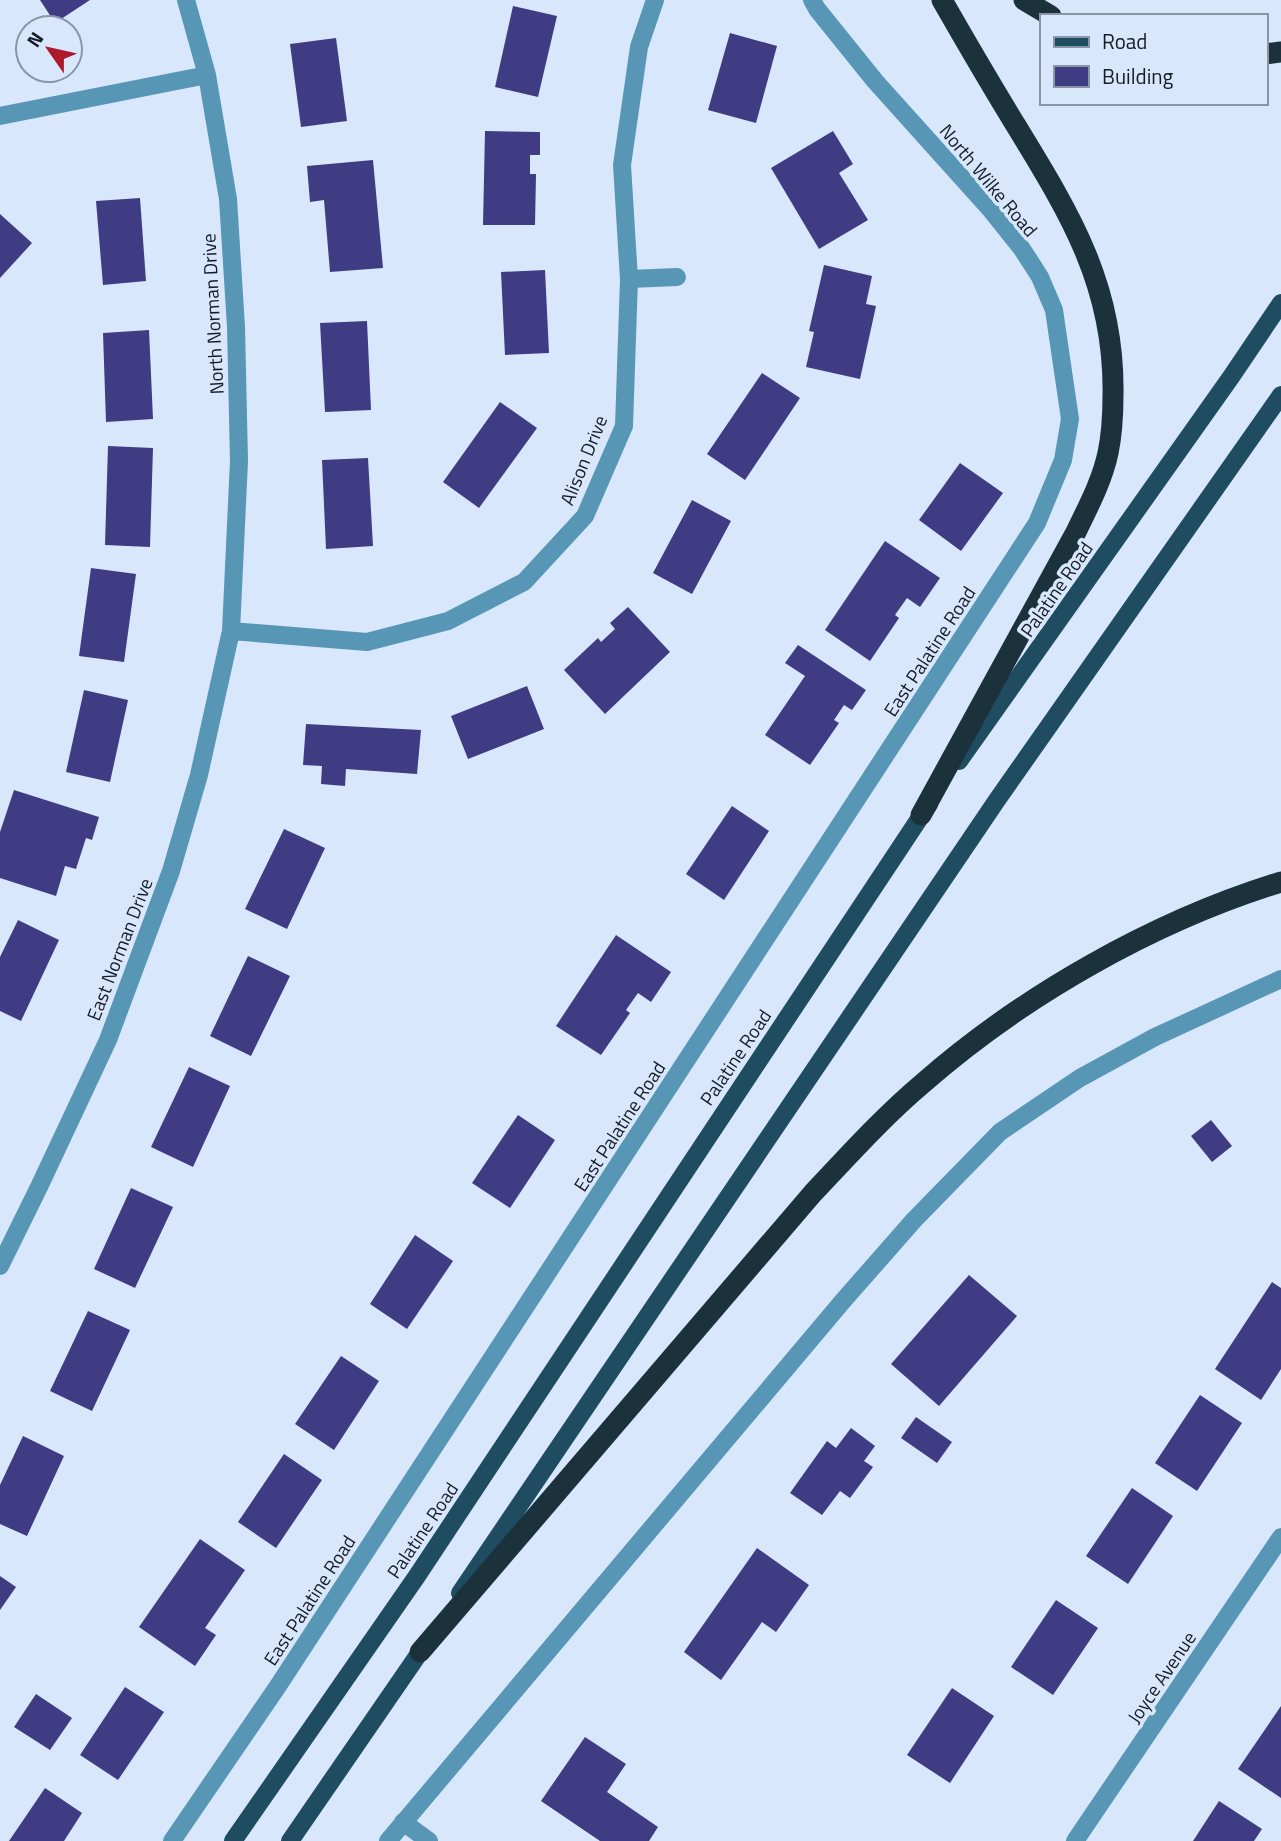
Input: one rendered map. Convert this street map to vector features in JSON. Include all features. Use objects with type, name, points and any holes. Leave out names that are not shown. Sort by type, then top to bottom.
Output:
[{"type":"highway","points":[[921,815],[1096,492],[1108,455],[1113,423],[1112,346],[1092,268],[1059,195],[942,0]]},
{"type":"highway","points":[[1024,0],[1048,14]]},
{"type":"highway","points":[[420,1652],[813,1193],[921,1084],[979,1037],[1047,991],[1112,954],[1239,895],[1281,882]]},
{"type":"main road","name":"Palatine Road","points":[[233,1841],[417,1576],[921,815],[1281,303]]},
{"type":"main road","points":[[290,1841],[997,800],[1281,395]]},
{"type":"street","name":"North Norman Drive","points":[[186,0],[207,75],[228,199],[236,327],[239,461],[231,631]]},
{"type":"street","name":"Alison Drive","points":[[231,631],[367,642],[449,621],[524,582],[585,516],[624,426],[629,279],[622,165],[639,47],[654,0]]},
{"type":"street","name":"North Wilke Road","points":[[812,0],[875,81],[990,209],[1040,277],[1054,310],[1070,419]]},
{"type":"street","points":[[0,116],[207,75]]},
{"type":"street","points":[[629,279],[677,277]]},
{"type":"street","name":"East Palatine Road","points":[[172,1841],[293,1663],[1037,523],[1063,460],[1070,419]]},
{"type":"street","name":"East Norman Drive","points":[[0,1266],[108,1040],[171,871],[199,775],[231,631]]},
{"type":"street","points":[[388,1841],[842,1303],[914,1220],[1000,1132],[1080,1078],[1155,1037],[1281,979]]},
{"type":"street","name":"Joyce Avenue","points":[[1075,1841],[1281,1537]]},
{"type":"street","points":[[403,1822],[429,1841]]},
{"type":"building","points":[[40,0],[90,0],[69,14],[49,14]]},
{"type":"building","points":[[513,6],[557,16],[538,97],[495,87]]},
{"type":"building","points":[[730,33],[777,46],[756,123],[708,110]]},
{"type":"building","points":[[336,38],[347,121],[301,127],[290,44]]},
{"type":"building","points":[[485,131],[540,132],[540,155],[530,155],[530,174],[536,174],[535,225],[483,225]]},
{"type":"building","points":[[833,131],[853,164],[839,173],[868,220],[819,249],[771,168]]},
{"type":"building","points":[[373,160],[383,268],[330,272],[324,200],[310,202],[307,166]]},
{"type":"building","points":[[140,198],[146,281],[103,285],[96,201]]},
{"type":"building","points":[[0,214],[32,243],[0,278]]},
{"type":"building","points":[[824,265],[872,276],[866,304],[876,306],[860,379],[806,367],[814,332],[809,331]]},
{"type":"building","points":[[545,270],[549,353],[505,355],[501,272]]},
{"type":"building","points":[[367,321],[371,410],[325,412],[320,323]]},
{"type":"building","points":[[149,330],[153,419],[106,422],[103,333]]},
{"type":"building","points":[[762,373],[800,398],[745,480],[707,454]]},
{"type":"building","points":[[500,402],[537,428],[479,508],[443,482]]},
{"type":"building","points":[[108,446],[153,448],[150,547],[105,545]]},
{"type":"building","points":[[368,458],[373,546],[326,549],[322,460]]},
{"type":"building","points":[[960,463],[1003,493],[961,551],[919,520]]},
{"type":"building","points":[[692,500],[731,521],[692,594],[653,573]]},
{"type":"building","points":[[885,541],[940,578],[920,607],[907,598],[895,615],[899,618],[870,661],[825,630]]},
{"type":"building","points":[[91,568],[136,574],[124,662],[79,656]]},
{"type":"building","points":[[628,607],[670,652],[605,714],[564,670],[598,638],[601,642],[615,629],[610,623]]},
{"type":"building","points":[[798,645],[866,690],[852,710],[844,705],[834,720],[839,723],[810,765],[765,735],[805,676],[785,663]]},
{"type":"building","points":[[527,686],[544,729],[468,759],[451,716]]},
{"type":"building","points":[[84,690],[128,700],[110,782],[66,772]]},
{"type":"building","points":[[306,724],[421,730],[417,774],[346,769],[345,786],[321,784],[322,766],[303,765]]},
{"type":"building","points":[[14,790],[99,817],[92,840],[86,838],[76,869],[65,866],[56,896],[0,878],[0,832]]},
{"type":"building","points":[[732,806],[769,831],[724,900],[686,874]]},
{"type":"building","points":[[284,829],[325,848],[287,929],[245,909]]},
{"type":"building","points":[[18,920],[59,940],[21,1021],[0,1011],[0,957]]},
{"type":"building","points":[[616,935],[671,972],[651,1002],[638,993],[626,1010],[630,1013],[601,1055],[556,1026]]},
{"type":"building","points":[[248,956],[290,976],[251,1056],[210,1036]]},
{"type":"building","points":[[189,1067],[230,1086],[193,1167],[151,1147]]},
{"type":"building","points":[[518,1115],[555,1140],[510,1208],[472,1183]]},
{"type":"building","points":[[1211,1120],[1232,1146],[1212,1162],[1191,1136]]},
{"type":"building","points":[[131,1188],[173,1207],[135,1288],[94,1269]]},
{"type":"building","points":[[415,1235],[453,1261],[407,1329],[370,1304]]},
{"type":"building","points":[[969,1275],[1017,1316],[939,1406],[891,1364]]},
{"type":"building","points":[[1272,1282],[1281,1288],[1281,1369],[1261,1400],[1215,1369]]},
{"type":"building","points":[[88,1311],[130,1330],[92,1411],[50,1391]]},
{"type":"building","points":[[341,1356],[379,1381],[334,1450],[295,1424]]},
{"type":"building","points":[[1200,1395],[1242,1423],[1197,1491],[1155,1463]]},
{"type":"building","points":[[916,1417],[952,1442],[937,1463],[901,1438]]},
{"type":"building","points":[[851,1428],[875,1446],[864,1461],[873,1467],[850,1498],[840,1491],[822,1515],[790,1493],[827,1441],[836,1448]]},
{"type":"building","points":[[23,1436],[64,1456],[27,1536],[0,1524],[0,1485]]},
{"type":"building","points":[[284,1454],[322,1480],[276,1548],[238,1522]]},
{"type":"building","points":[[1132,1488],[1173,1516],[1128,1584],[1086,1556]]},
{"type":"building","points":[[200,1539],[245,1570],[205,1628],[216,1635],[195,1666],[139,1627]]},
{"type":"building","points":[[757,1548],[809,1585],[776,1632],[762,1622],[721,1680],[684,1652]]},
{"type":"building","points":[[0,1576],[16,1587],[0,1610]]},
{"type":"building","points":[[1056,1600],[1098,1628],[1053,1695],[1011,1667]]},
{"type":"building","points":[[125,1687],[164,1712],[118,1780],[80,1755]]},
{"type":"building","points":[[952,1688],[994,1716],[950,1783],[907,1755]]},
{"type":"building","points":[[36,1694],[72,1718],[50,1750],[14,1727]]},
{"type":"building","points":[[1281,1706],[1281,1798],[1238,1769]]},
{"type":"building","points":[[585,1737],[626,1764],[607,1792],[658,1827],[649,1841],[600,1841],[541,1801]]},
{"type":"building","points":[[45,1788],[82,1813],[64,1841],[9,1841]]},
{"type":"building","points":[[1219,1801],[1262,1829],[1254,1841],[1193,1841]]}]
